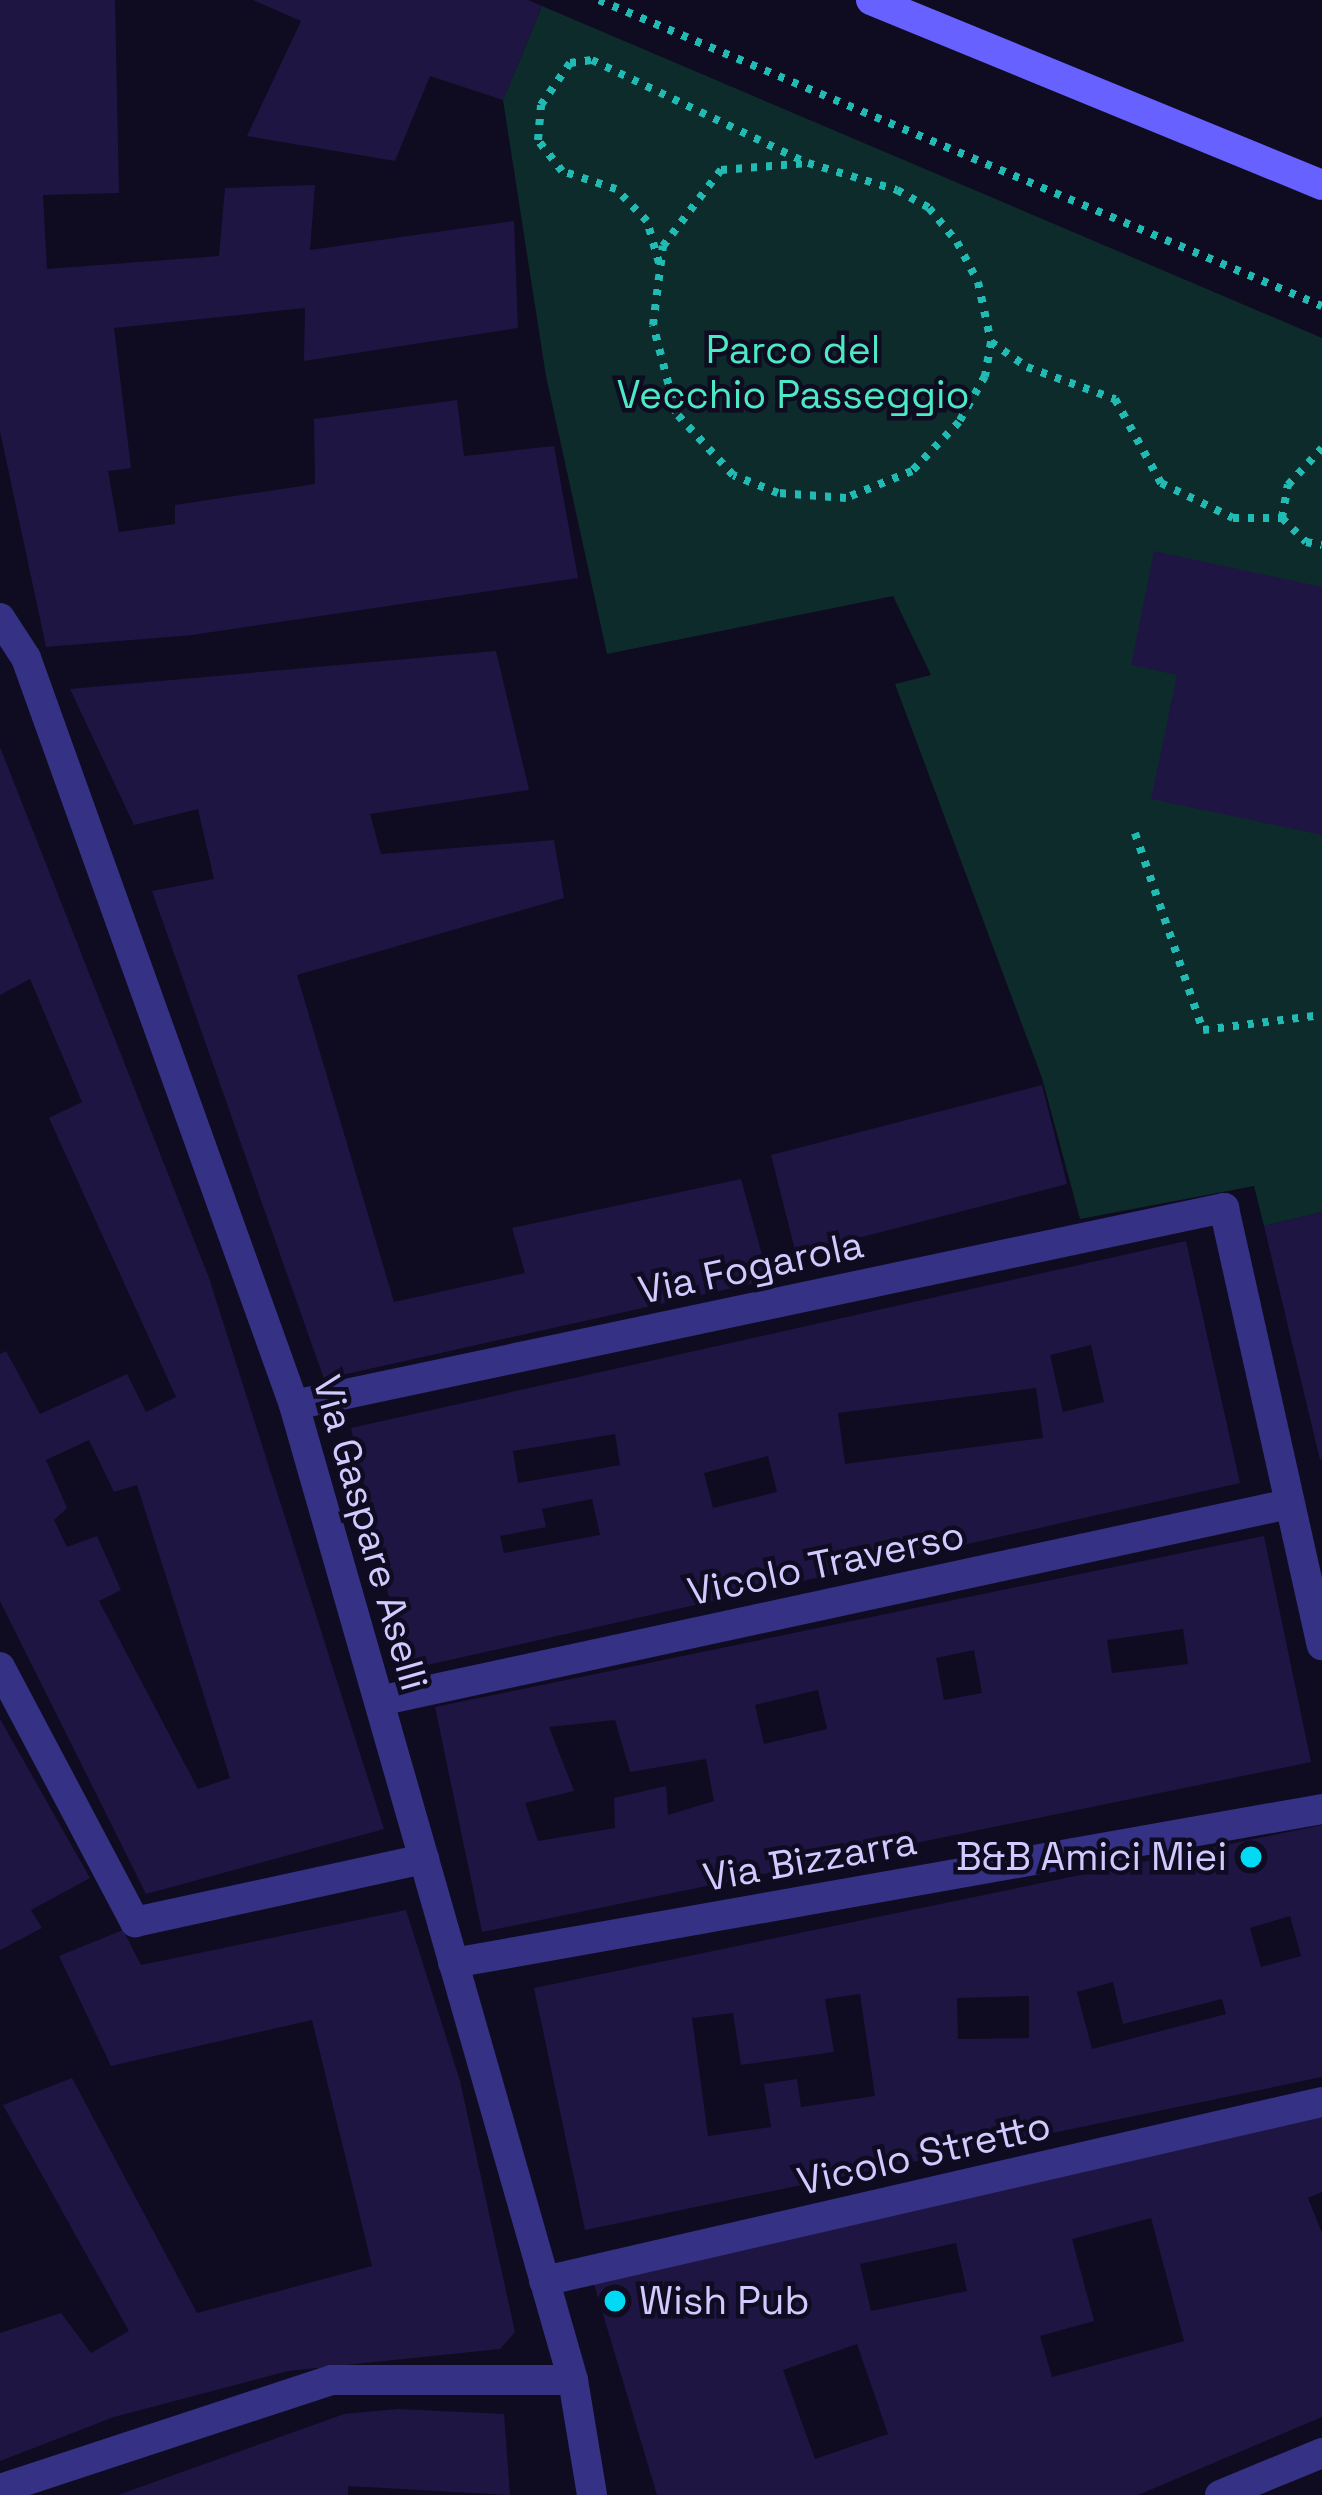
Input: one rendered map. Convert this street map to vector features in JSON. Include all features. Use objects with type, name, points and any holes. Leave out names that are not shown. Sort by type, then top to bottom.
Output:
[{"type":"main road","points":[[871,0],[1322,185]]},
{"type":"street","name":"Via Gaspare Aselli","points":[[0,618],[26,658],[294,1405],[573,2380],[592,2495]]},
{"type":"street","name":"Via Fogarola","points":[[294,1405],[1223,1208],[1289,1504]]},
{"type":"street","points":[[1289,1504],[1322,1645]]},
{"type":"street","name":"Vicolo Traverso","points":[[379,1701],[1289,1504]]},
{"type":"street","points":[[0,1667],[135,1922],[424,1859]]},
{"type":"street","name":"Via Bizzarra","points":[[453,1963],[1322,1809]]},
{"type":"street","name":"Vicolo Stretto","points":[[544,2281],[1322,2102]]},
{"type":"street","points":[[0,2488],[332,2380],[573,2380]]},
{"type":"street","points":[[1220,2495],[1322,2453]]},
{"type":"path","points":[[599,0],[1322,306]]},
{"type":"path","points":[[661,269],[647,221],[616,189],[562,171],[538,140],[541,105],[570,63],[608,67],[808,163],[897,190],[929,208],[978,282],[992,342],[985,376],[959,422],[912,471],[846,498],[778,493],[733,475],[676,413],[653,325],[661,269],[663,246],[685,210],[721,170],[808,163]]},
{"type":"path","points":[[992,342],[1027,367],[1115,399],[1161,483],[1233,518],[1282,518],[1306,542],[1322,545]]},
{"type":"path","points":[[1282,518],[1288,485],[1322,448]]},
{"type":"path","points":[[1136,833],[1203,1030],[1322,1015]]},
{"type":"green space","name":"Parco del Vecchio Passeggio","points":[[542,6],[1322,338],[1322,1212],[1264,1226],[1254,1186],[1080,1219],[1042,1078],[895,684],[931,675],[893,596],[607,654],[546,376],[503,100]]},
{"type":"building","points":[[0,0],[115,0],[119,193],[43,195],[47,269],[219,256],[225,188],[315,185],[310,250],[514,221],[518,328],[304,361],[305,308],[114,328],[131,468],[108,471],[119,532],[175,524],[175,505],[315,484],[314,419],[457,400],[464,456],[554,446],[578,578],[192,635],[46,647],[0,431]]},
{"type":"building","points":[[253,0],[528,0],[542,6],[503,100],[430,76],[395,161],[247,136],[301,21]]},
{"type":"building","points":[[1154,551],[1322,587],[1322,835],[1151,799],[1177,675],[1131,665]]},
{"type":"building","points":[[496,651],[529,790],[370,814],[381,854],[554,840],[564,898],[297,975],[394,1302],[525,1273],[512,1228],[741,1179],[769,1280],[324,1379],[152,891],[214,879],[198,809],[134,825],[70,689]]},
{"type":"building","points":[[0,747],[209,1278],[384,1829],[146,1894],[0,1601],[0,1354],[6,1351],[40,1414],[127,1374],[146,1412],[176,1397],[49,1118],[82,1102],[30,979],[0,995]],"holes":[[[89,1440],[114,1492],[137,1485],[230,1778],[198,1789],[99,1601],[121,1590],[97,1536],[67,1547],[54,1520],[67,1508],[46,1460]]]},
{"type":"building","points":[[1042,1085],[1067,1184],[796,1254],[771,1155]]},
{"type":"building","points":[[1322,1212],[1322,1459],[1320,1460],[1264,1226]]},
{"type":"building","points":[[1186,1241],[1240,1483],[405,1670],[351,1428]],"holes":[[[1091,1345],[1104,1402],[1063,1412],[1050,1355]],[[1036,1388],[1043,1438],[845,1464],[838,1413]],[[615,1434],[620,1465],[518,1483],[513,1451]],[[768,1456],[777,1492],[713,1508],[704,1473]],[[592,1499],[600,1535],[504,1553],[500,1536],[546,1527],[542,1509]]]},
{"type":"building","points":[[1264,1536],[1311,1762],[482,1932],[435,1707]],"holes":[[[1183,1629],[1188,1664],[1112,1673],[1107,1640]],[[974,1650],[982,1693],[944,1700],[936,1658]],[[818,1690],[827,1729],[764,1744],[755,1705]],[[615,1720],[630,1772],[706,1759],[714,1801],[668,1815],[666,1786],[614,1798],[615,1828],[538,1841],[525,1803],[574,1791],[549,1727]]]},
{"type":"building","points":[[0,1719],[90,1878],[31,1910],[42,1928],[0,1950]]},
{"type":"building","points":[[1322,1825],[1322,2077],[585,2230],[534,1988]],"holes":[[[1290,1916],[1301,1956],[1261,1967],[1250,1928]],[[1113,1982],[1123,2024],[1222,1999],[1226,2014],[1092,2049],[1077,1992]],[[860,1994],[875,2096],[801,2107],[797,2079],[764,2084],[771,2127],[708,2136],[692,2018],[733,2013],[741,2065],[834,2052],[825,1999]],[[1029,1996],[1029,2038],[958,2039],[957,1998]]]},
{"type":"building","points":[[406,1910],[460,2081],[515,2332],[500,2349],[288,2371],[114,2417],[0,2461],[0,2333],[61,2313],[91,2353],[129,2331],[3,2105],[72,2078],[197,2313],[372,2266],[312,2020],[111,2066],[59,1956],[123,1930],[141,1965]]},
{"type":"building","points":[[1322,2111],[1322,2192],[1308,2198],[1322,2233],[1322,2417],[1138,2495],[657,2495],[594,2284]],"holes":[[[1151,2218],[1184,2341],[1052,2377],[1040,2336],[1094,2321],[1072,2239]],[[956,2243],[967,2291],[871,2311],[860,2264]],[[857,2344],[888,2434],[815,2459],[783,2370]]]},
{"type":"building","points":[[398,2409],[504,2414],[510,2495],[348,2486],[348,2495],[118,2495],[344,2414]]},
{"type":"place","name":"B&B Amici Miei","points":[[1251,1857]]},
{"type":"place","name":"Wish Pub","points":[[615,2301]]}]
